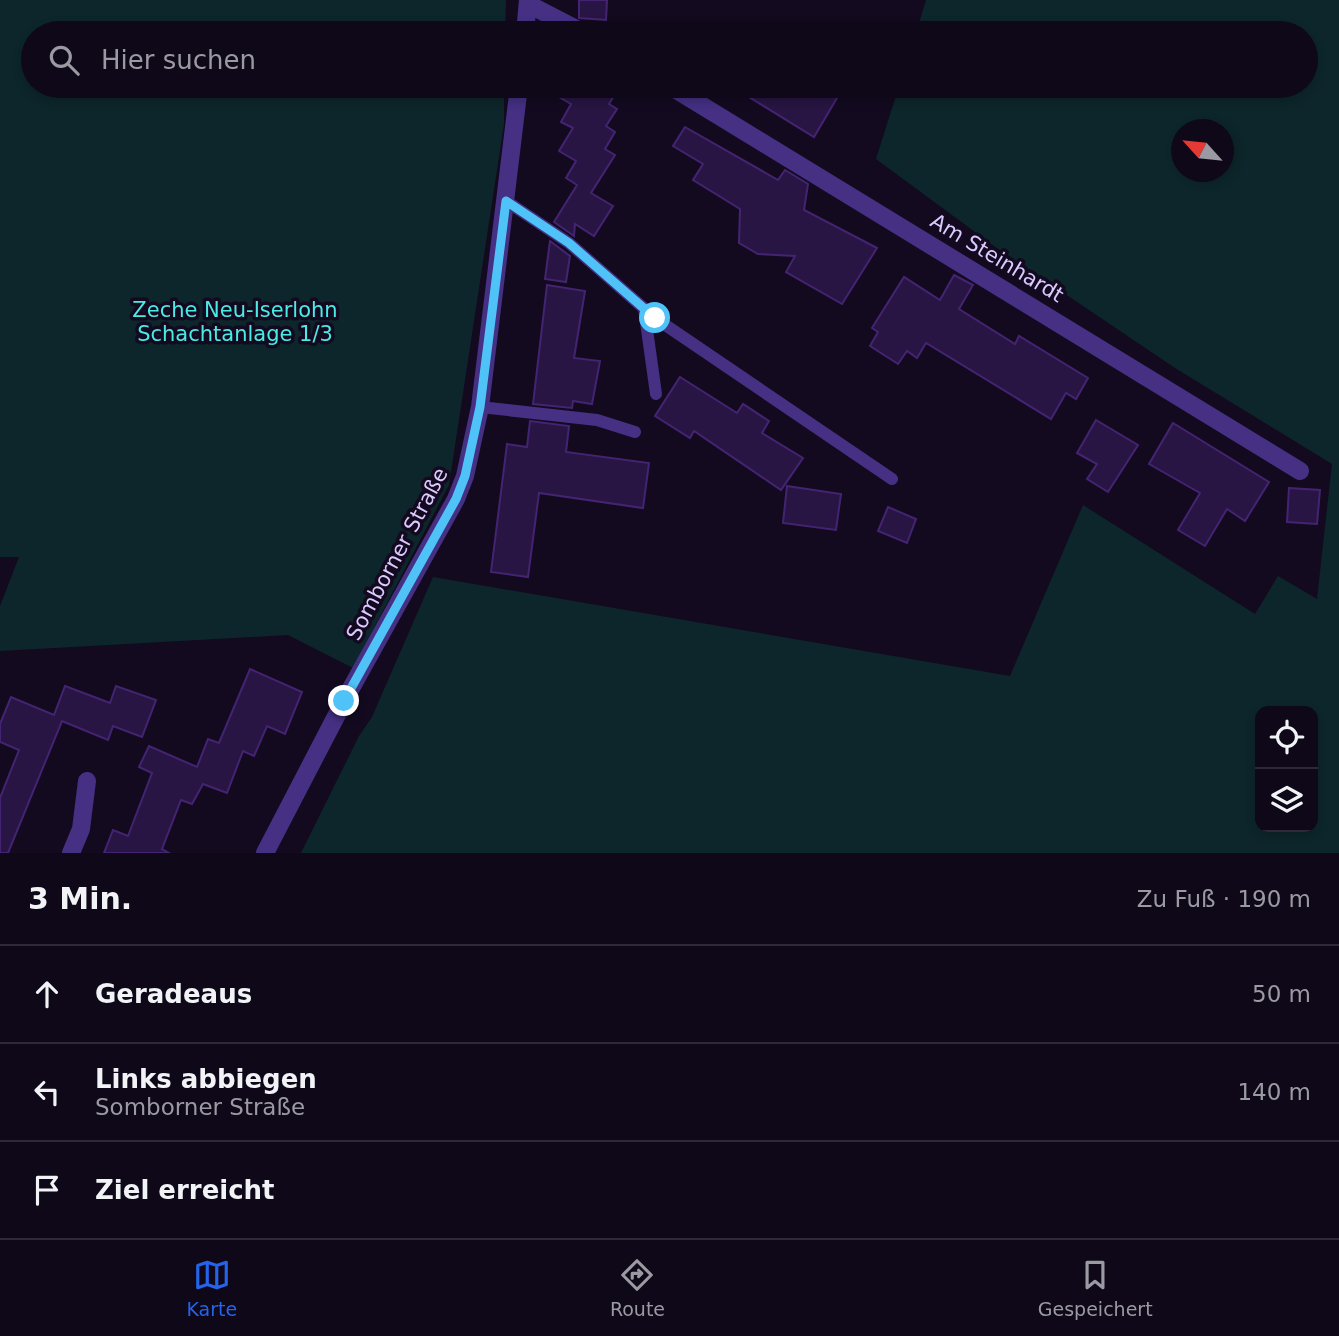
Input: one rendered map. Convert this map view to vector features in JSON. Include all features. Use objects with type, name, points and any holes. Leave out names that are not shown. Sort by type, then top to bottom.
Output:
[{"type":"street","points":[[526,21],[528,2],[562,21]]},
{"type":"street","name":"Somborner Straße","points":[[265,853],[344,701],[456,499],[465,476],[480,407],[518,98]]},
{"type":"street","name":"Am Steinhardt","points":[[690,98],[1300,471]]},
{"type":"street","points":[[71,853],[81,829],[87,781]]},
{"type":"lane","points":[[506,201],[569,243],[644,308],[892,479]]},
{"type":"lane","points":[[644,308],[656,394]]},
{"type":"lane","points":[[480,407],[597,420],[635,432]]},
{"type":"green space","name":"Zeche Neu-Iserlohn Schachtanlage 1/3","points":[[0,0],[506,0],[505,21],[21,21],[21,98],[504,98],[504,124],[449,485],[353,668],[288,635],[0,651],[0,606],[19,557],[0,557]]},
{"type":"green space","points":[[926,0],[1339,0],[1339,853],[301,853],[359,736],[372,717],[433,577],[1010,676],[1083,505],[1255,614],[1278,576],[1317,599],[1332,464],[1175,368],[994,246],[876,159],[895,98],[1318,98],[1318,21],[920,21]]},
{"type":"building","points":[[579,0],[607,0],[606,20],[579,18]]},
{"type":"building","points":[[561,98],[613,98],[609,104],[617,109],[606,126],[615,132],[605,149],[615,155],[591,193],[613,206],[594,236],[575,224],[574,236],[554,222],[577,185],[566,178],[576,161],[559,151],[573,128],[561,122],[571,104]]},
{"type":"building","points":[[751,98],[837,98],[814,137]]},
{"type":"building","points":[[685,127],[778,180],[785,170],[808,184],[804,210],[877,248],[842,304],[786,272],[795,256],[758,254],[739,243],[740,209],[693,180],[703,164],[673,146]]},
{"type":"building","points":[[550,241],[570,256],[566,282],[545,279]]},
{"type":"building","points":[[954,275],[973,285],[959,309],[1015,344],[1019,336],[1088,378],[1076,399],[1066,393],[1051,419],[926,343],[917,358],[907,351],[898,364],[870,346],[878,332],[872,328],[904,277],[940,300]]},
{"type":"building","points":[[547,285],[585,291],[574,358],[600,361],[592,404],[573,401],[572,408],[533,404]]},
{"type":"building","points":[[680,377],[737,413],[743,404],[769,421],[762,433],[803,458],[781,490],[694,431],[690,438],[655,416]]},
{"type":"building","points":[[1096,420],[1138,445],[1108,492],[1087,479],[1097,464],[1077,453]]},
{"type":"building","points":[[530,421],[569,426],[566,452],[649,463],[643,508],[539,493],[528,577],[491,572],[507,444],[527,447]]},
{"type":"building","points":[[1173,423],[1269,482],[1245,521],[1227,509],[1205,546],[1178,530],[1200,493],[1149,464]]},
{"type":"building","points":[[787,486],[841,494],[836,530],[783,523]]},
{"type":"building","points":[[1289,488],[1320,490],[1317,524],[1287,522]]},
{"type":"building","points":[[888,507],[916,519],[907,543],[878,531]]},
{"type":"building","points":[[250,669],[302,692],[285,734],[267,726],[254,756],[243,751],[227,793],[203,784],[192,804],[181,800],[162,849],[169,853],[104,853],[113,830],[128,836],[152,773],[139,767],[149,746],[197,767],[208,739],[219,743]]},
{"type":"building","points":[[65,686],[110,703],[116,686],[156,700],[142,737],[113,726],[108,740],[62,721],[8,853],[0,853],[0,798],[19,750],[0,742],[0,724],[11,697],[54,715]]},
{"type":"route","points":[[344,701],[456,499],[465,476],[480,407],[506,201],[569,243],[655,318]]}]
